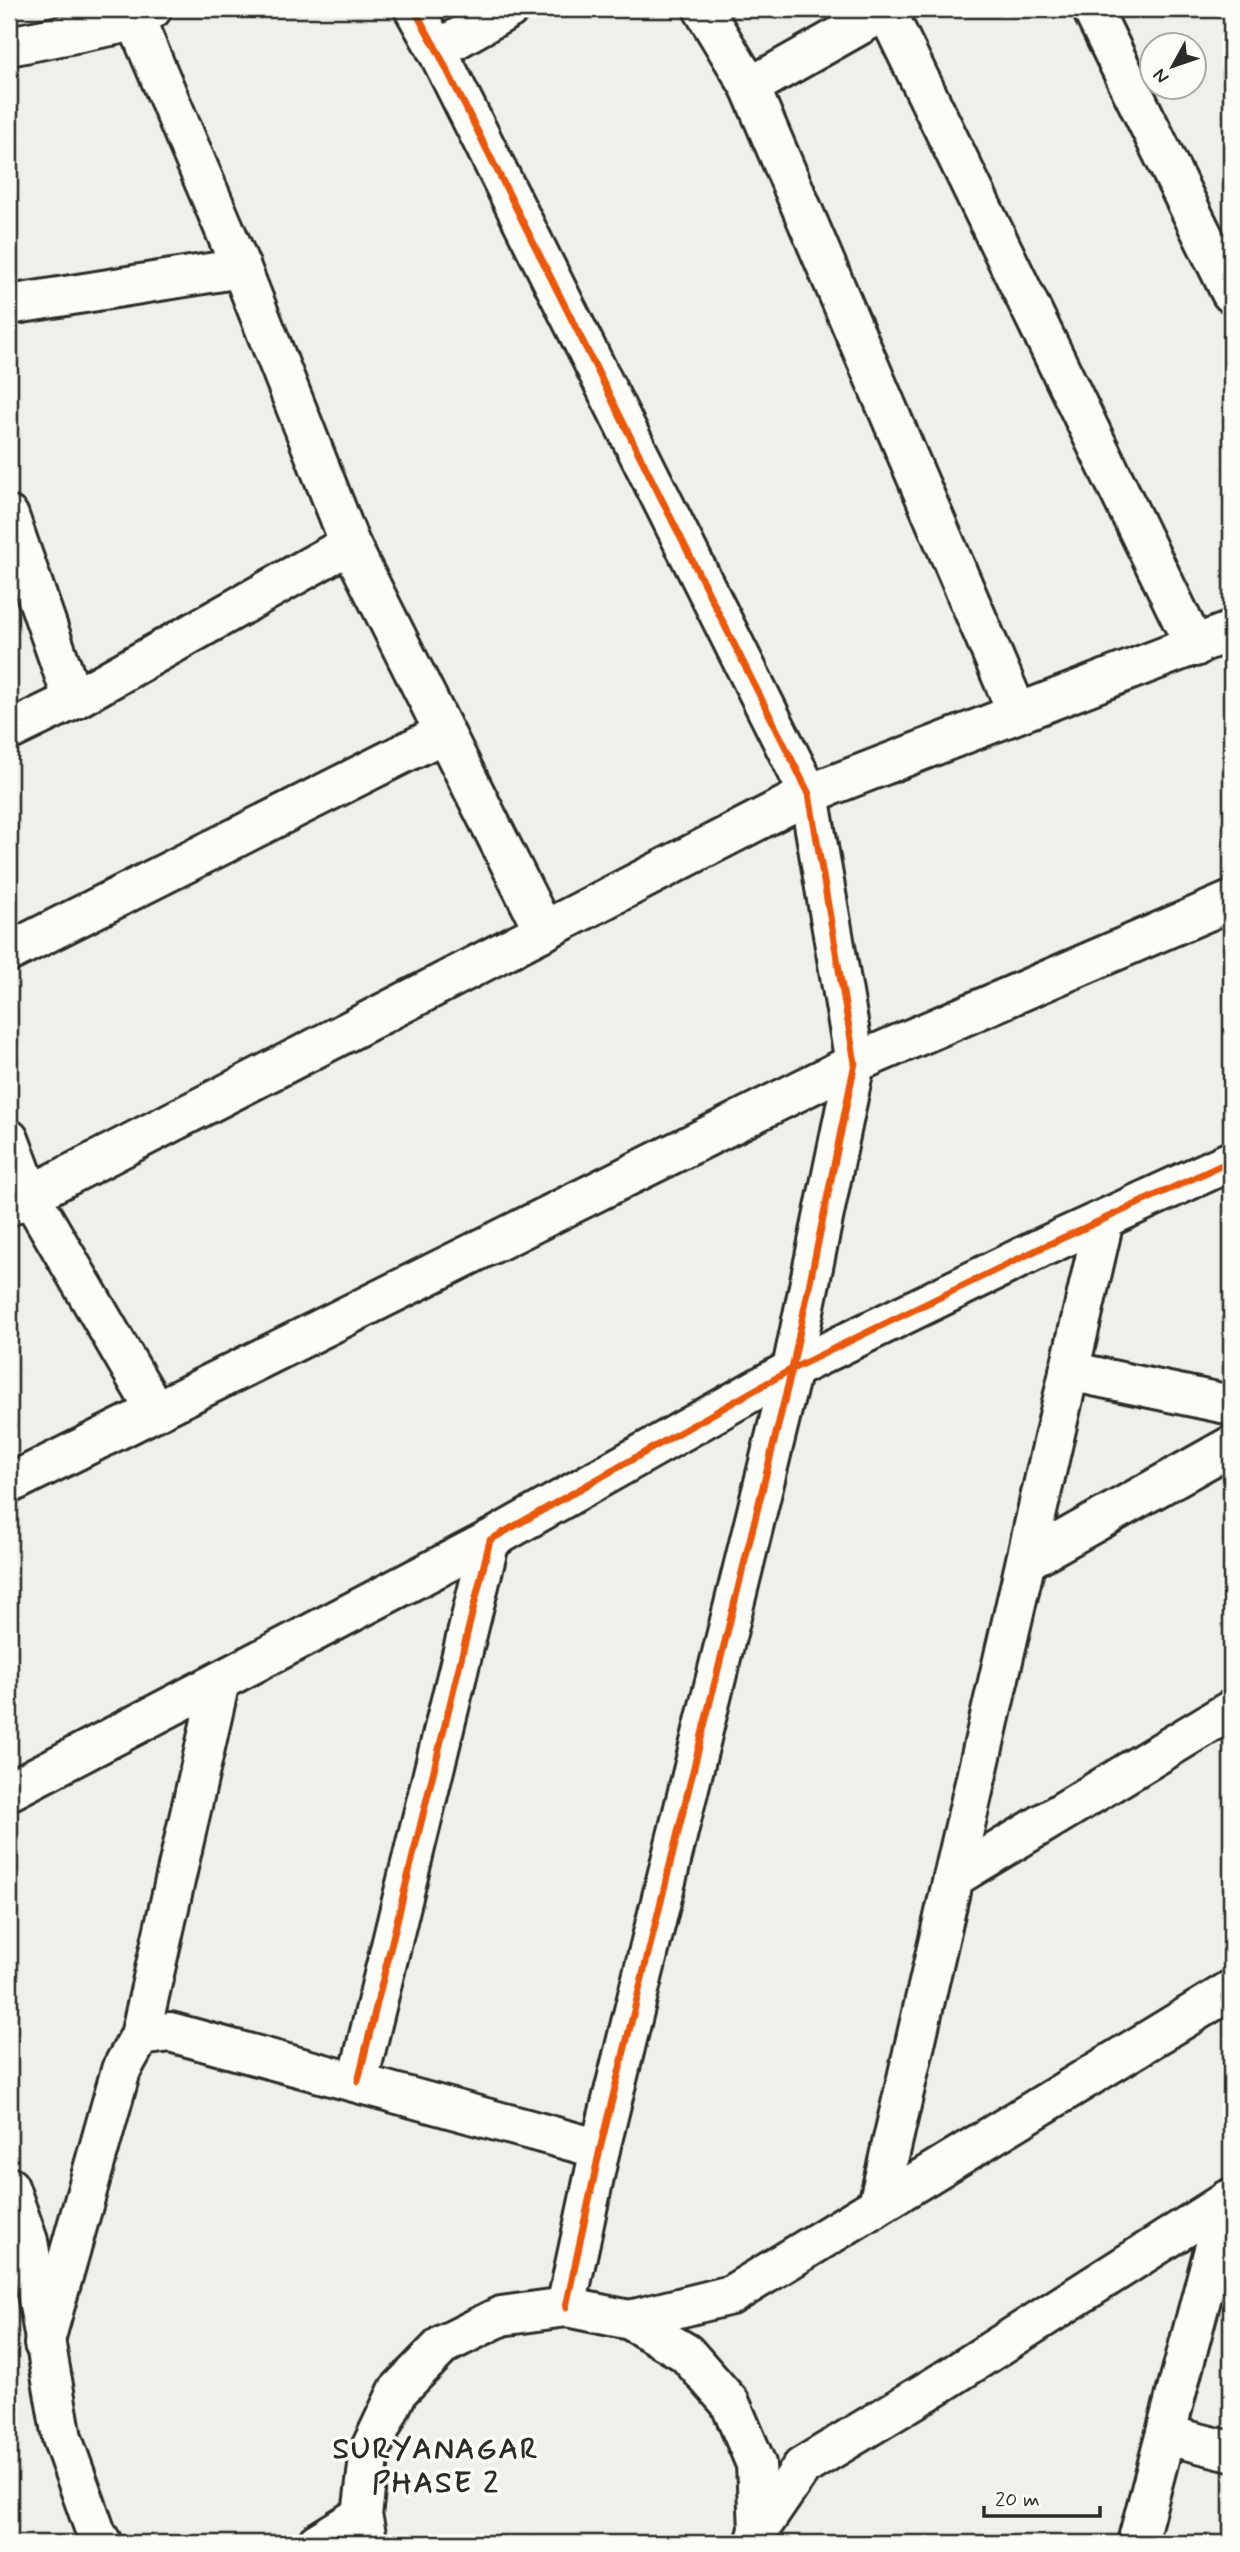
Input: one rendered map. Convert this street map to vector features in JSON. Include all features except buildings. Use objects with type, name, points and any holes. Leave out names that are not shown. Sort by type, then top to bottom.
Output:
[{"type":"street","points":[[414,9],[437,50],[809,794],[855,1063],[792,1369],[600,2149],[566,2307]]},
{"type":"street","points":[[437,50],[509,9]]},
{"type":"street","points":[[703,9],[750,87],[1017,712]]},
{"type":"street","points":[[750,87],[887,9],[1195,646]]},
{"type":"street","points":[[1092,9],[1231,293]]},
{"type":"street","points":[[9,46],[144,15],[350,544],[544,931]]},
{"type":"street","points":[[9,305],[241,268]]},
{"type":"street","points":[[9,516],[74,700]]},
{"type":"street","points":[[9,731],[74,700],[350,544]]},
{"type":"street","points":[[19,1200],[809,794],[1231,631]]},
{"type":"street","points":[[9,952],[444,733]]},
{"type":"street","points":[[9,1484],[855,1063],[1231,901]]},
{"type":"street","points":[[9,1139],[19,1200],[155,1410]]},
{"type":"street","points":[[9,1791],[490,1540],[792,1369],[1231,1161]]},
{"type":"street","points":[[878,2205],[1104,1220]]},
{"type":"street","points":[[1069,1371],[1231,1405]]},
{"type":"street","points":[[1026,1561],[1231,1446]]},
{"type":"street","points":[[358,2081],[490,1540]]},
{"type":"street","points":[[44,2344],[121,2070],[140,2036],[220,1681]]},
{"type":"street","points":[[953,1878],[1231,1710]]},
{"type":"street","points":[[630,2320],[731,2295],[1231,1990]]},
{"type":"street","points":[[140,2036],[170,2032],[600,2149]]},
{"type":"street","points":[[9,2187],[28,2241],[62,2438],[102,2543]]},
{"type":"street","points":[[1138,2543],[1229,2199]]},
{"type":"street","points":[[757,2537],[802,2467],[941,2383],[1229,2199]]},
{"type":"street","points":[[317,2543],[365,2529],[370,2450],[398,2391],[443,2345],[501,2316],[566,2307],[630,2320],[687,2353],[730,2403],[755,2464],[757,2537]]},
{"type":"street","points":[[1166,2435],[1231,2451]]},
{"type":"cycle path","points":[[414,9],[437,50],[809,794],[855,1063],[792,1369],[600,2149],[566,2307]]},
{"type":"cycle path","points":[[358,2081],[490,1540],[792,1369],[1045,1246],[1231,1161]]},
{"type":"district","name":"SURYANAGAR PHASE 2","points":[[436,2466]]}]
